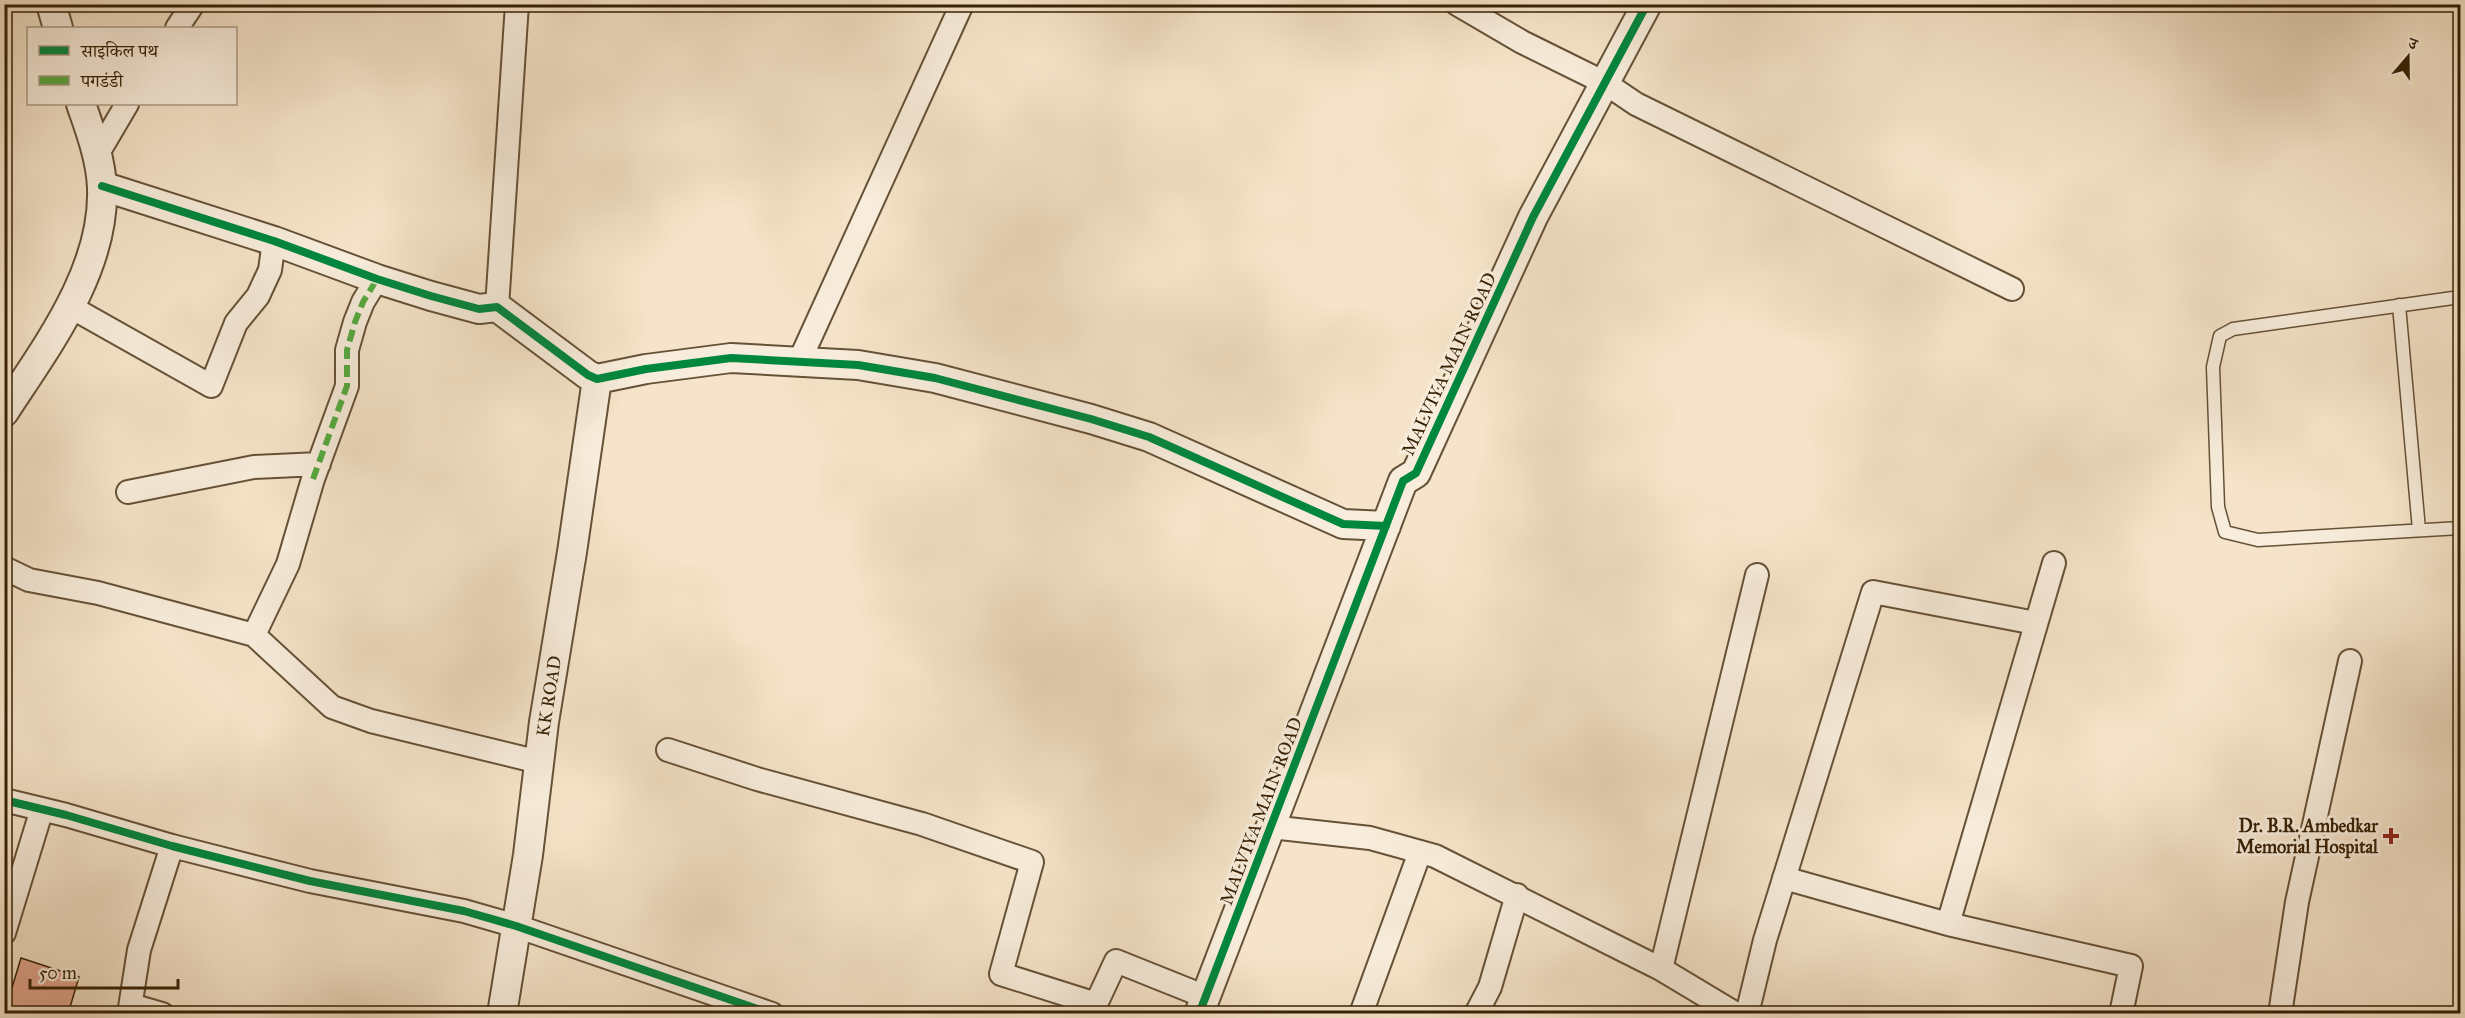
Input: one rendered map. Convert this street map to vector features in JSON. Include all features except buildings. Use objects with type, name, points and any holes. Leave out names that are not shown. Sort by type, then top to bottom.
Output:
[{"type":"street","points":[[51,4],[58,27]]},
{"type":"street","points":[[178,27],[193,4]]},
{"type":"street","points":[[496,307],[517,4]]},
{"type":"street","points":[[799,362],[962,4]]},
{"type":"street","points":[[1457,4],[1522,42],[1597,79],[1636,104],[2012,289]]},
{"type":"street","points":[[1597,79],[1629,4]]},
{"type":"street","points":[[1597,79],[1647,4]]},
{"type":"street","name":"MALVIYA MAIN ROAD","points":[[1202,1005],[1403,481],[1399,467],[1463,350],[1522,201],[1597,79]]},
{"type":"street","points":[[4,412],[69,306],[94,252],[102,210],[102,186],[97,155],[81,105]]},
{"type":"street","points":[[97,155],[126,105]]},
{"type":"street","points":[[102,186],[274,241],[377,279],[479,309],[496,307],[588,375],[597,379],[646,369],[731,358],[858,364],[935,378],[1091,419],[1149,437],[1343,524],[1386,526]]},
{"type":"street","points":[[69,306],[211,386],[236,323],[258,296],[270,270],[274,241]]},
{"type":"street","points":[[254,635],[288,564],[347,386],[347,350],[355,322],[377,279]]},
{"type":"street","name":"KK ROAD","points":[[502,1014],[597,379]]},
{"type":"street","points":[[128,492],[254,467],[319,465]]},
{"type":"street","points":[[1948,924],[2054,563]]},
{"type":"street","points":[[4,568],[29,580],[98,593],[254,635],[332,707],[392,727],[539,762]]},
{"type":"street","points":[[1661,969],[1757,575]]},
{"type":"street","points":[[1748,1014],[1752,987],[1784,878],[1873,592],[2035,623]]},
{"type":"street","points":[[2280,1014],[2297,902],[2350,661]]},
{"type":"street","points":[[668,750],[757,779],[922,824],[1032,862],[1001,974],[1096,1004],[1116,961],[1202,1005]]},
{"type":"street","points":[[4,800],[310,881],[464,911],[516,926],[772,1014]]},
{"type":"street","points":[[4,933],[42,809]]},
{"type":"street","points":[[1270,827],[1370,838],[1435,856],[1661,969],[1736,1014]]},
{"type":"street","points":[[162,1014],[130,1009],[139,950],[172,846]]},
{"type":"street","points":[[1361,1014],[1420,852]]},
{"type":"street","points":[[1784,878],[1948,924],[2131,966],[2121,1014]]},
{"type":"street","points":[[1476,1014],[1490,987],[1517,895]]},
{"type":"lane","points":[[2460,297],[2233,329],[2220,336],[2213,367],[2218,507],[2225,532],[2258,540],[2460,528]]},
{"type":"lane","points":[[2399,305],[2419,530]]},
{"type":"marked path","points":[[313,479],[347,386],[347,350],[355,322],[363,302],[377,279]]},
{"type":"cycle path","points":[[1199,1014],[1403,481],[1416,473],[1533,217],[1647,4]]},
{"type":"cycle path","points":[[102,186],[274,241],[377,279],[431,296],[479,309],[497,307],[588,375],[597,379],[646,369],[731,358],[858,365],[935,378],[1091,419],[1149,437],[1343,524],[1386,526]]},
{"type":"cycle path","points":[[4,800],[310,881],[464,911],[516,926],[772,1014]]},
{"type":"place","name":"Dr. B.R. Ambedkar Memorial Hospital","points":[[2391,836]]}]
